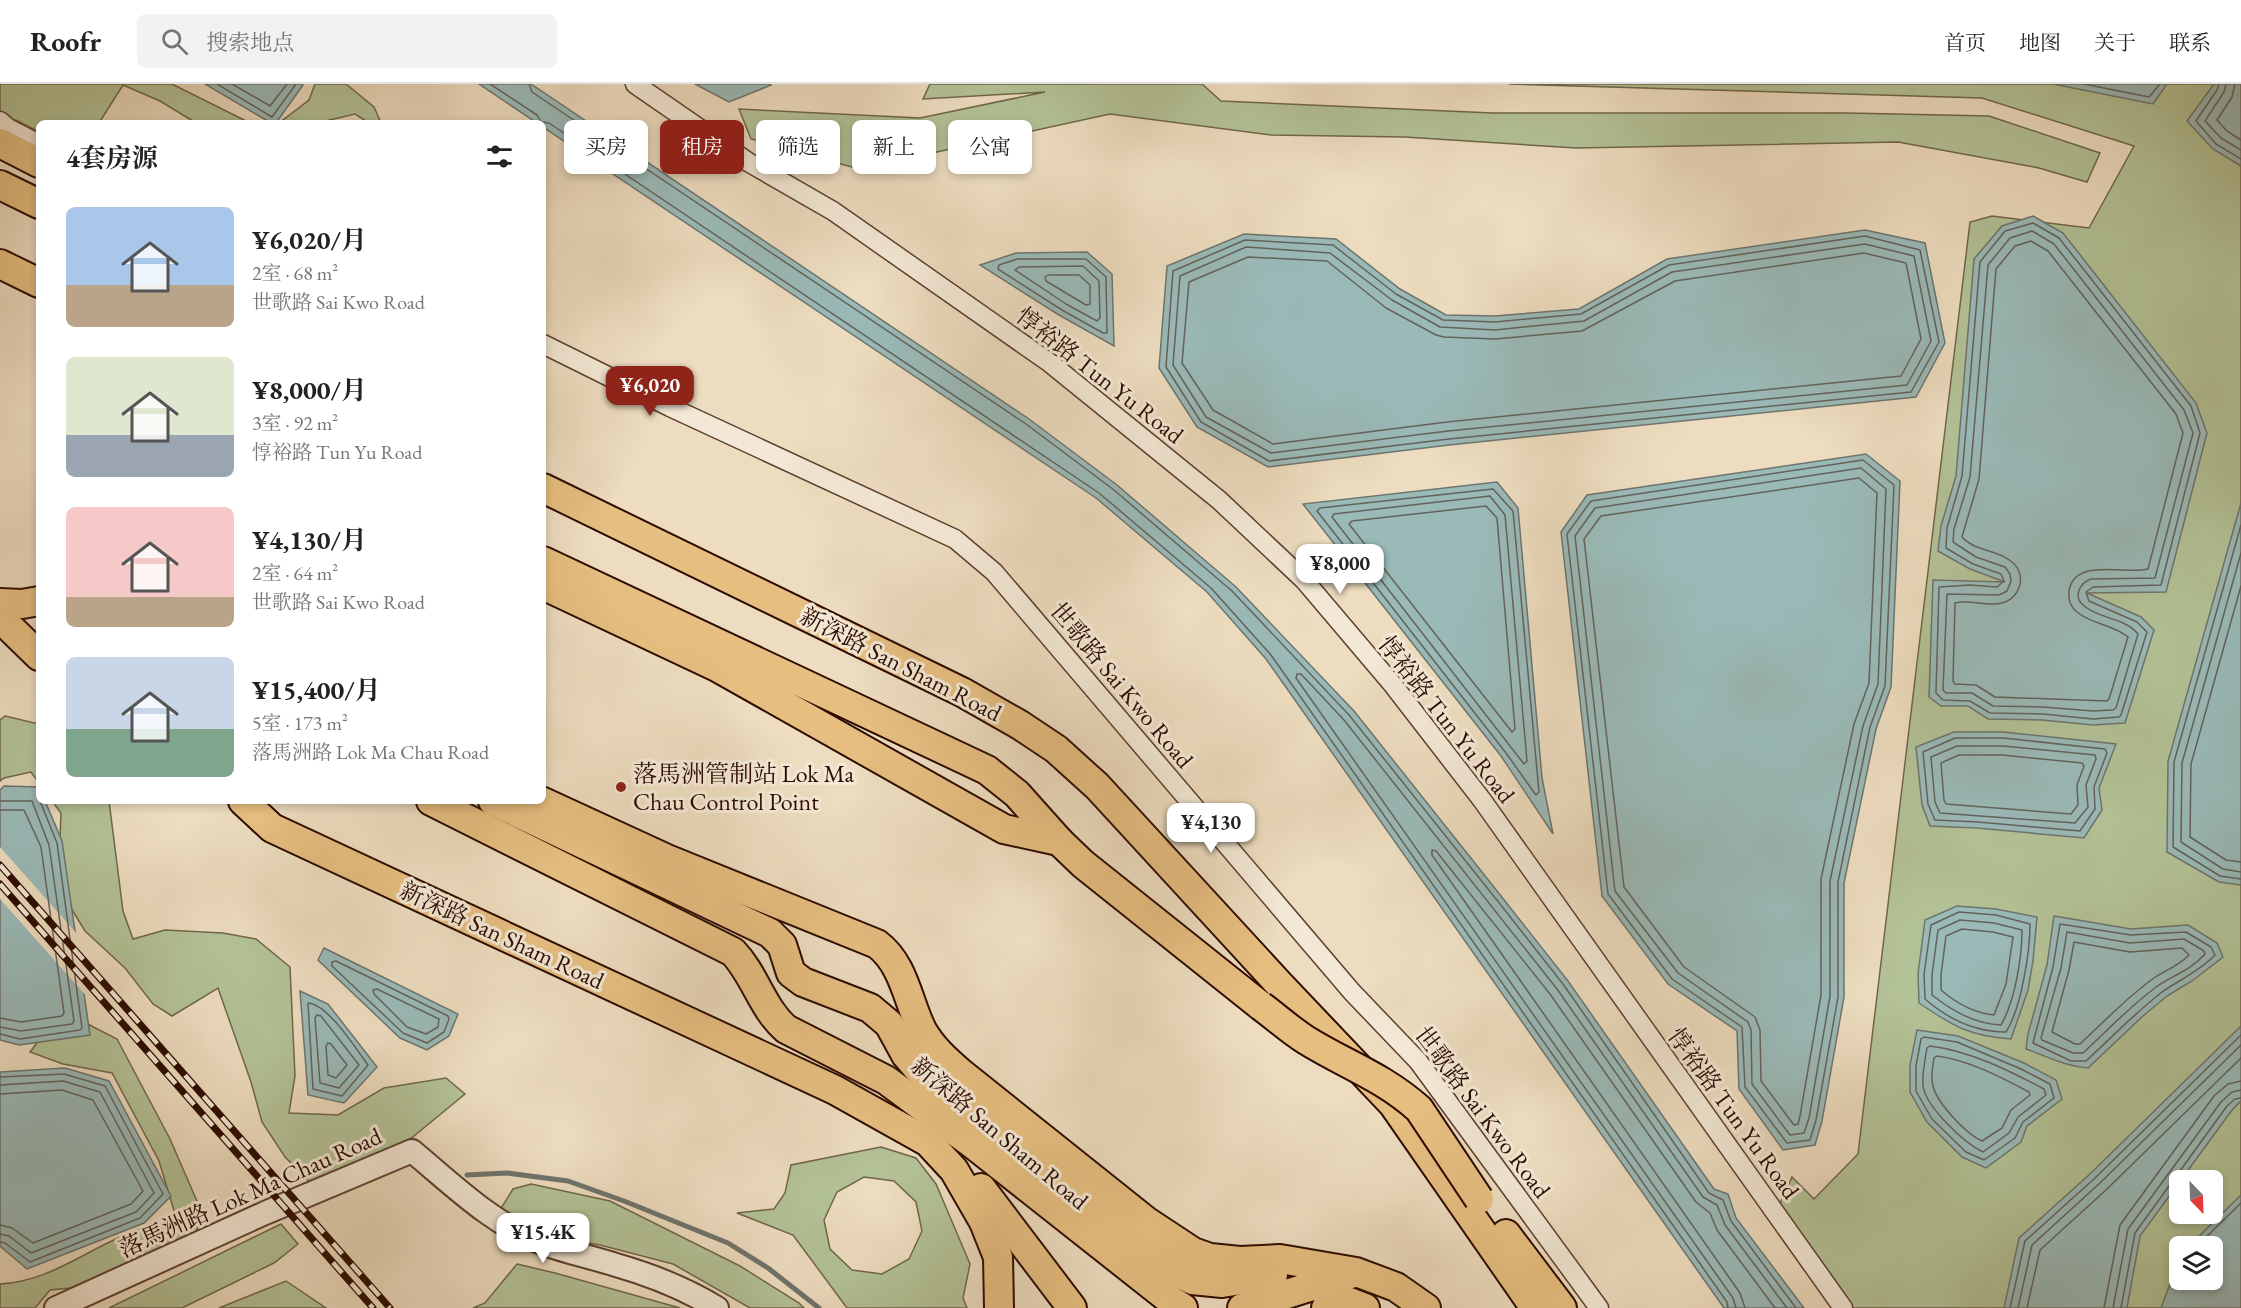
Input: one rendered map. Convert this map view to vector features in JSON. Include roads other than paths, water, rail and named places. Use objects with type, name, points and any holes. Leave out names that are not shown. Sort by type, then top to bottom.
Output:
[{"type":"main road","points":[[0,143],[36,161]]},
{"type":"main road","points":[[0,185],[36,203]]},
{"type":"main road","points":[[0,264],[36,282]]},
{"type":"main road","name":"新深路 San Sham Road","points":[[546,489],[962,692],[1020,724],[1056,749],[1096,786],[1393,1104],[1536,1308]]},
{"type":"main road","points":[[546,562],[987,770],[1017,794],[1083,864],[1262,1006],[1306,1040],[1391,1086],[1419,1109],[1479,1199],[1562,1308]]},
{"type":"main road","points":[[546,586],[717,667],[1004,830],[1059,841]]},
{"type":"main road","points":[[0,603],[22,604],[36,602]]},
{"type":"main road","points":[[0,618],[36,653]]},
{"type":"main road","name":"新深路 San Sham Road","points":[[546,803],[667,859],[877,945],[886,951],[894,962],[922,1030],[935,1050],[1146,1221],[1193,1252],[1210,1258],[1240,1261],[1280,1259],[1356,1272],[1396,1287],[1426,1308]]},
{"type":"main road","name":"新深路 San Sham Road","points":[[246,804],[272,828],[835,1090],[959,1159],[1072,1308]]},
{"type":"main road","name":"新深路 San Sham Road","points":[[436,804],[733,952],[743,963],[773,1017],[786,1029],[886,1080],[983,1152],[1183,1308]]},
{"type":"main road","name":"新深路 San Sham Road","points":[[499,804],[770,933],[782,945],[791,973],[803,982],[870,1008],[889,1024],[906,1055],[918,1069],[1158,1262],[1192,1280],[1222,1283],[1270,1275],[1356,1272]]},
{"type":"main road","name":"新深路 San Sham Road","points":[[928,1142],[954,1170],[984,1222],[998,1257],[999,1308]]},
{"type":"main road","points":[[1242,1308],[1356,1272]]},
{"type":"main road","points":[[1326,1308],[1347,1301],[1365,1308]]},
{"type":"street","name":"惇裕路 Tun Yu Road","points":[[635,84],[748,162],[833,211],[1050,363],[1219,500],[1304,580],[1393,685],[1482,800],[1844,1308]]},
{"type":"street","points":[[0,121],[8,128],[36,142]]},
{"type":"street","name":"世歌路 Sai Kwo Road","points":[[546,345],[670,407],[955,539],[994,572],[1352,992],[1418,1061],[1599,1308]]},
{"type":"street","name":"落馬洲路 Lok Ma Chau Road","points":[[56,1308],[265,1213],[412,1150],[490,1215],[523,1235],[649,1276],[684,1290],[717,1308]]},
{"type":"water","points":[[205,84],[303,85],[278,120],[266,120]]},
{"type":"water","points":[[479,84],[531,84],[585,120],[564,120],[564,141],[546,129],[546,120],[533,120]]},
{"type":"water","points":[[695,84],[770,84],[771,85],[729,102]]},
{"type":"water","points":[[2053,84],[2167,84],[2153,104]]},
{"type":"water","points":[[2214,84],[2241,84],[2241,166],[2213,149],[2187,121]]},
{"type":"water","points":[[648,163],[660,171],[660,174],[665,174],[1029,419],[1117,485],[1236,587],[1354,711],[1505,901],[1568,981],[1714,1189],[1728,1194],[1736,1218],[1804,1308],[1724,1308],[1266,659],[1207,592],[1096,498],[613,174],[648,174]]},
{"type":"water","points":[[2033,216],[2063,233],[2196,403],[2207,433],[2166,592],[2087,593],[2141,617],[2154,630],[2125,723],[2093,725],[2042,720],[1988,719],[1968,706],[1941,706],[1929,697],[1933,580],[2005,582],[1970,569],[1938,551],[1941,526],[1956,476],[1974,259],[2002,226]]},
{"type":"water","points":[[1865,230],[1925,243],[1945,343],[1916,397],[1449,445],[1268,467],[1197,427],[1159,368],[1167,266],[1244,234],[1336,239],[1400,289],[1446,315],[1495,316],[1579,309],[1667,259]]},
{"type":"water","points":[[1087,252],[1112,274],[1114,346],[1059,315],[980,265],[1016,253]]},
{"type":"water","points":[[1866,454],[1900,481],[1891,687],[1876,729],[1844,883],[1844,997],[1822,1121],[1815,1145],[1783,1150],[1739,1089],[1737,1031],[1668,984],[1602,896],[1561,532],[1587,495]]},
{"type":"water","points":[[1497,482],[1518,508],[1542,778],[1553,834],[1501,756],[1303,504]]},
{"type":"water","points":[[2241,503],[2241,885],[2219,882],[2167,852],[2168,761]]},
{"type":"water","points":[[1954,732],[2003,732],[2116,744],[2099,788],[2102,810],[2084,838],[1930,826],[1922,805],[1916,747]]},
{"type":"water","points":[[4,786],[36,787],[36,804],[46,804],[62,841],[90,1035],[19,1045],[0,1040],[0,790]]},
{"type":"water","points":[[1957,906],[1996,909],[2037,917],[2028,990],[2011,1039],[1972,1032],[1942,1018],[1919,1003],[1918,974],[1925,920]]},
{"type":"water","points":[[2054,916],[2131,929],[2188,925],[2217,943],[2223,957],[2192,981],[2167,996],[2088,1068],[2071,1065],[2026,1049],[2047,965]]},
{"type":"water","points":[[324,948],[458,1014],[449,1036],[427,1050],[400,1038],[318,960]]},
{"type":"water","points":[[300,991],[328,1004],[377,1067],[344,1103],[308,1095]]},
{"type":"water","points":[[2241,1026],[2241,1101],[2188,1170],[2169,1170],[2169,1196],[2140,1236],[2127,1308],[2004,1308],[2019,1238],[2091,1173]]},
{"type":"water","points":[[1917,1030],[1958,1036],[2024,1063],[2056,1080],[2062,1099],[2027,1126],[2021,1142],[1986,1168],[1962,1157],[1927,1122],[1910,1092],[1910,1065]]},
{"type":"water","points":[[65,1068],[109,1081],[171,1196],[144,1223],[27,1269],[0,1246],[0,1072]]},
{"type":"water","points":[[2241,1195],[2241,1308],[2161,1308],[2169,1287],[2169,1290],[2223,1290],[2223,1236],[2199,1236],[2211,1224],[2223,1224],[2223,1213]]},
{"type":"waterway","points":[[467,1175],[507,1173],[568,1181],[624,1201],[728,1243],[768,1268],[819,1308]]},
{"type":"railway","points":[[0,865],[390,1308]]},
{"type":"railway","points":[[0,884],[373,1308]]},
{"type":"place","name":"落馬洲管制站 Lok Ma Chau Control Point","points":[[621,787]]}]
